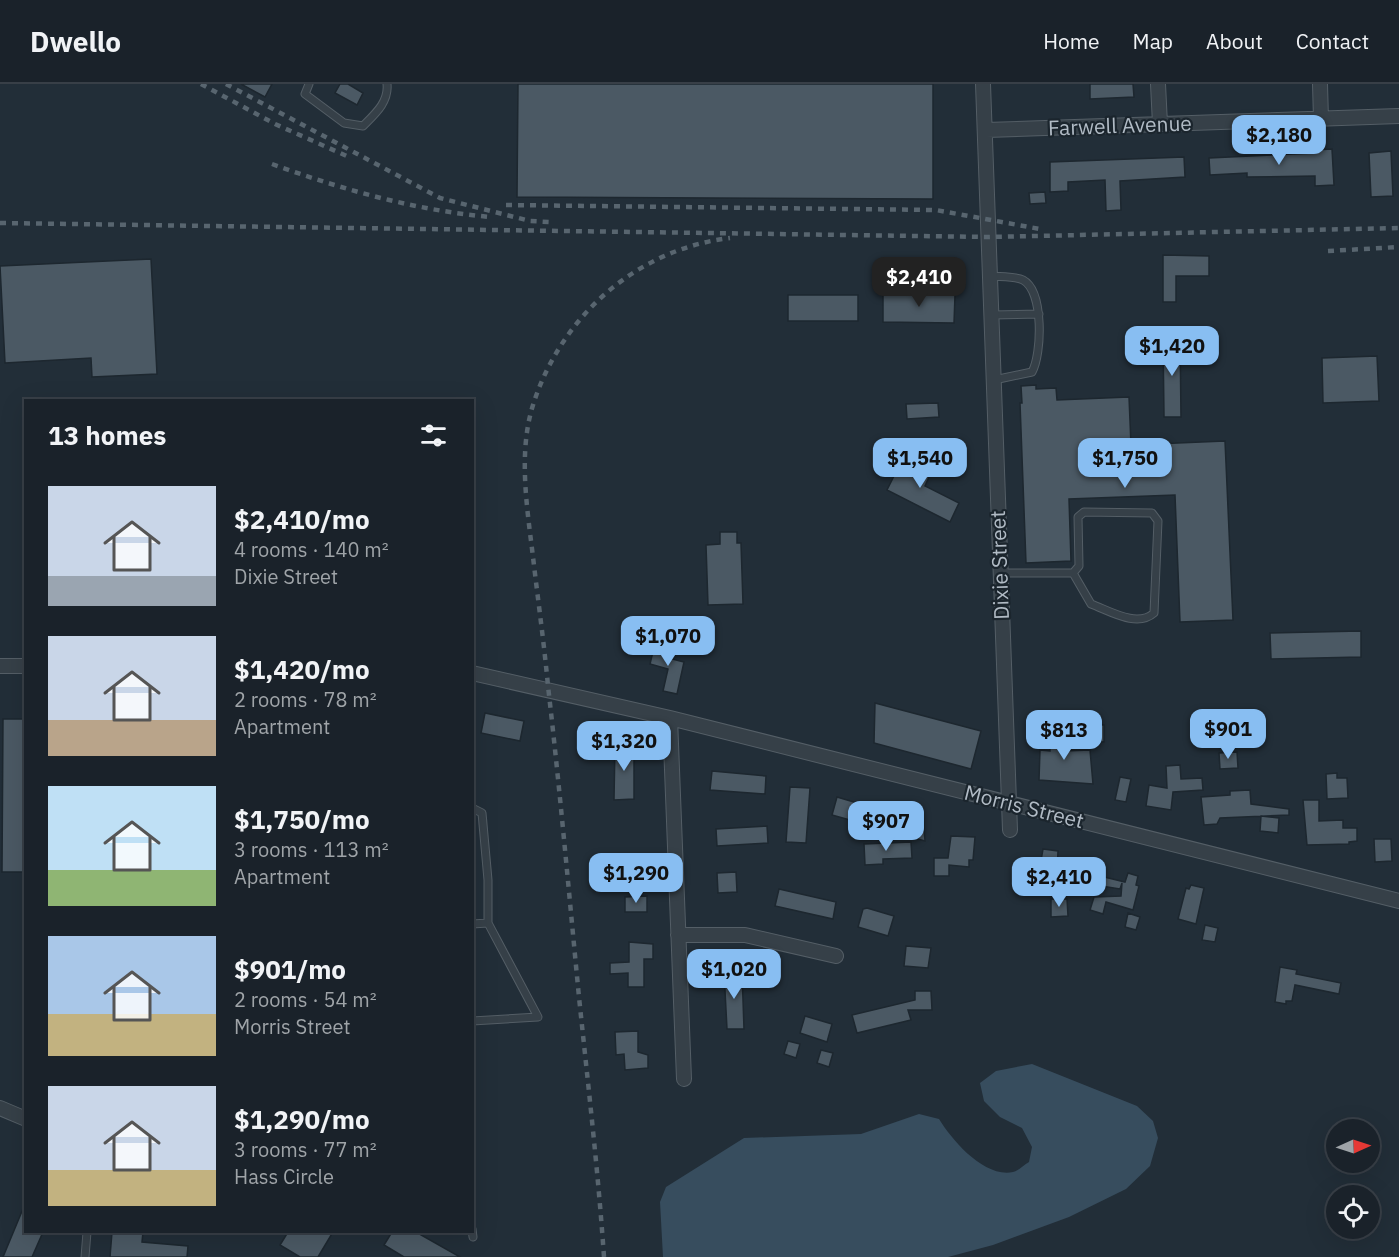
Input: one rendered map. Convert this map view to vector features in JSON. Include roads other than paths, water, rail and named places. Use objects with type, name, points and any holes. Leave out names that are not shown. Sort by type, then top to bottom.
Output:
[{"type":"street","name":"Dixie Street","points":[[984,84],[1010,830]]},
{"type":"street","points":[[1158,84],[1160,124]]},
{"type":"street","points":[[1320,84],[1321,119]]},
{"type":"street","name":"Farwell Avenue","points":[[986,130],[1399,116]]},
{"type":"street","points":[[0,666],[24,666]]},
{"type":"street","name":"Morris Street","points":[[474,673],[670,718],[1399,901]]},
{"type":"street","points":[[670,718],[684,1079]]},
{"type":"street","points":[[678,935],[745,935],[836,956]]},
{"type":"street","points":[[0,1108],[24,1118]]},
{"type":"lane","points":[[309,84],[305,94],[344,123],[363,126],[379,111],[388,92],[387,84]]},
{"type":"lane","points":[[990,276],[1022,279],[1031,286],[1039,314],[1037,364],[1032,372],[994,380]]},
{"type":"lane","points":[[992,315],[1039,314]]},
{"type":"lane","points":[[1000,573],[1073,573],[1079,566],[1078,517],[1084,512],[1152,513],[1158,521],[1154,613],[1148,618],[1137,621],[1091,604],[1073,573]]},
{"type":"lane","points":[[474,809],[482,813],[488,880],[488,923],[538,1017],[474,1021]]},
{"type":"lane","points":[[474,924],[488,923]]},
{"type":"lane","points":[[85,1257],[87,1233]]},
{"type":"water","points":[[1032,1064],[1137,1106],[1153,1121],[1158,1138],[1150,1166],[1126,1189],[1069,1217],[993,1245],[948,1257],[663,1257],[660,1202],[666,1187],[744,1138],[861,1134],[919,1114],[939,1119],[960,1147],[980,1163],[1002,1172],[1017,1170],[1029,1162],[1032,1147],[1022,1128],[1000,1117],[984,1101],[980,1083],[996,1071]]},
{"type":"railway","points":[[201,84],[275,124],[349,157]]},
{"type":"railway","points":[[226,84],[440,198],[530,221],[549,222]]},
{"type":"railway","points":[[272,164],[380,198],[462,214],[490,217]]},
{"type":"railway","points":[[506,205],[936,210],[1040,229]]},
{"type":"railway","points":[[0,223],[989,237],[1399,228]]},
{"type":"railway","points":[[604,1257],[545,654],[526,500],[525,461],[528,423],[546,373],[563,343],[583,316],[607,292],[634,272],[664,256],[696,245],[730,238]]},
{"type":"railway","points":[[1328,251],[1399,247]]}]
